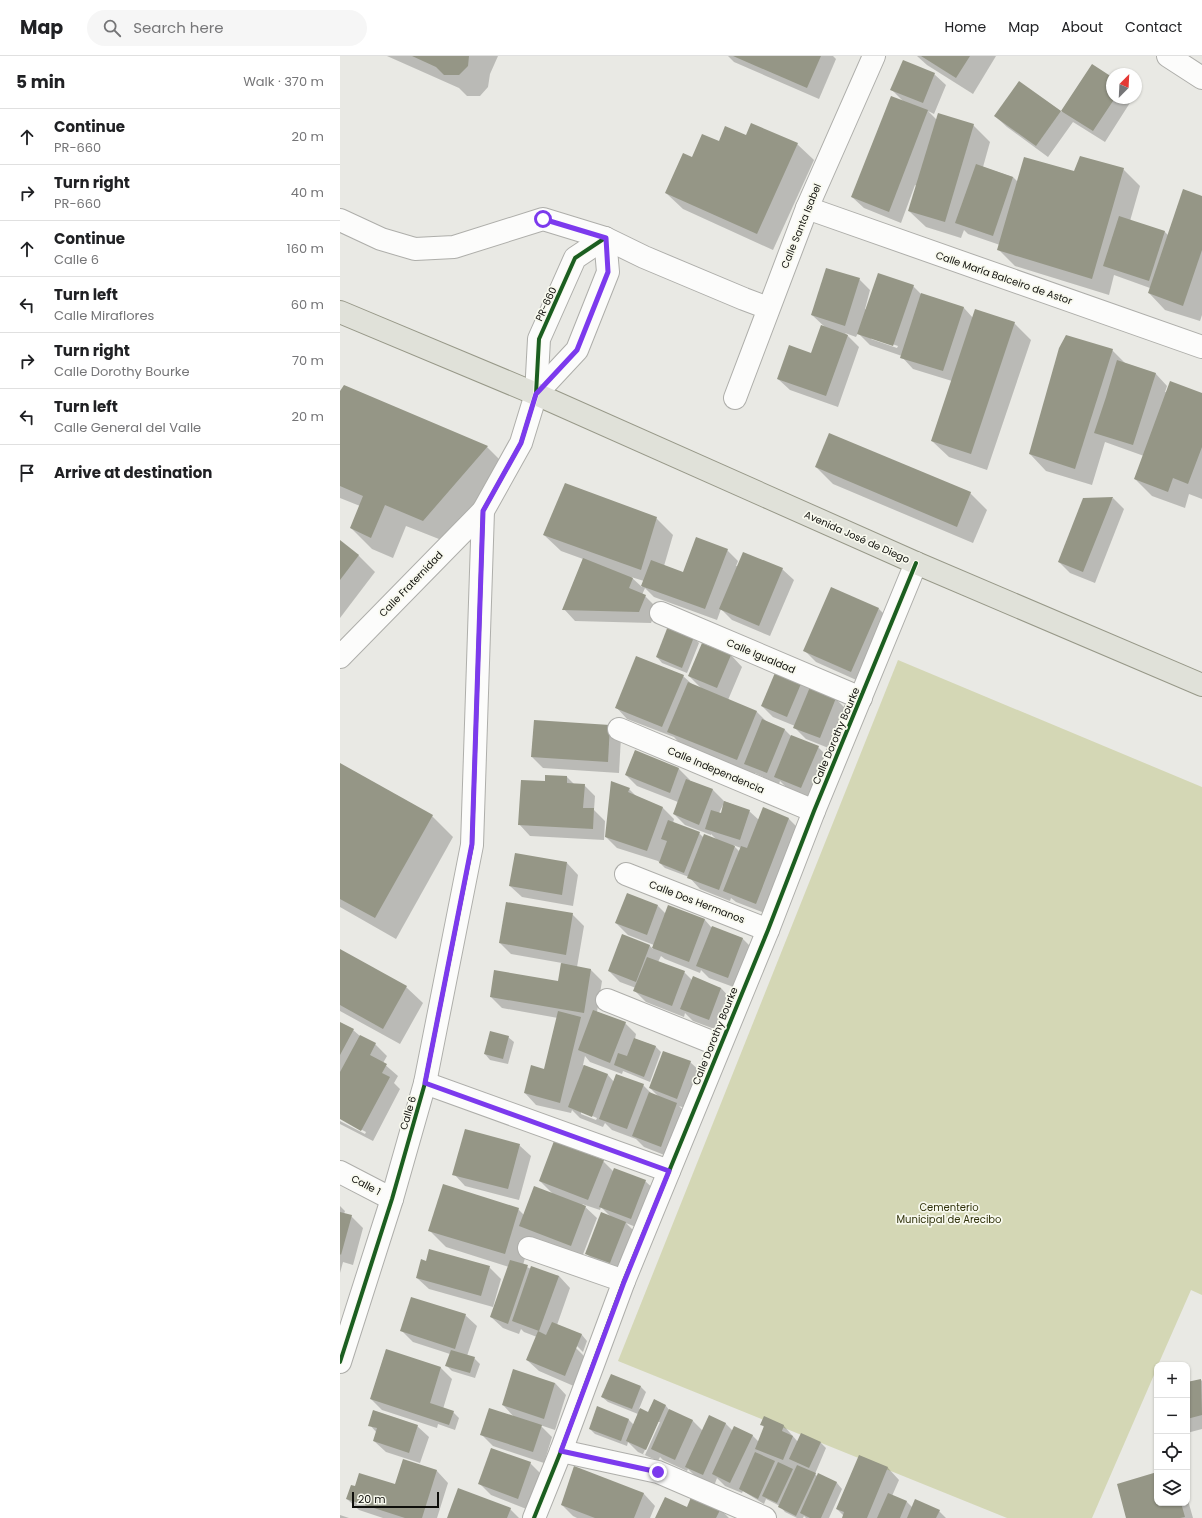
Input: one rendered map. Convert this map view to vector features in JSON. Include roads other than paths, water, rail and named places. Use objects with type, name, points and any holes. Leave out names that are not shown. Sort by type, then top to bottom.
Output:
[{"type":"main road","name":"Avenida José de Diego","points":[[340,312],[536,394],[916,563],[1202,685]]},
{"type":"street","name":"Calle Santa Isabel","points":[[735,398],[807,208],[874,56]]},
{"type":"street","points":[[1168,56],[1202,78]]},
{"type":"street","name":"Calle María Balceiro de Astor","points":[[807,208],[1202,347]]},
{"type":"street","points":[[340,220],[382,238],[415,249],[454,247],[543,219],[606,238],[644,257],[768,308]]},
{"type":"street","points":[[536,394],[577,350],[608,272],[606,238]]},
{"type":"street","name":"PR-660","points":[[536,394],[538,338],[575,258],[606,238]]},
{"type":"street","name":"Calle 6","points":[[340,1362],[392,1199],[425,1083],[472,844],[483,511],[521,443],[536,394]]},
{"type":"street","name":"Calle Fraternidad","points":[[340,657],[483,511]]},
{"type":"street","name":"Calle Dorothy Bourke","points":[[534,1518],[561,1451],[624,1282],[916,563]]},
{"type":"street","name":"Calle Igualdad","points":[[662,614],[861,698]]},
{"type":"street","name":"Calle Independencia","points":[[619,729],[814,811]]},
{"type":"street","name":"Calle Dos Hermanos","points":[[626,874],[768,930]]},
{"type":"street","points":[[607,1000],[719,1045]]},
{"type":"street","points":[[425,1083],[669,1171]]},
{"type":"street","name":"Calle 1","points":[[340,1172],[392,1199]]},
{"type":"street","points":[[529,1248],[624,1282]]},
{"type":"street","points":[[561,1451],[658,1472],[765,1518]]},
{"type":"park label","name":"Cementerio Municipal de Arecibo","points":[[949,1212]]}]
